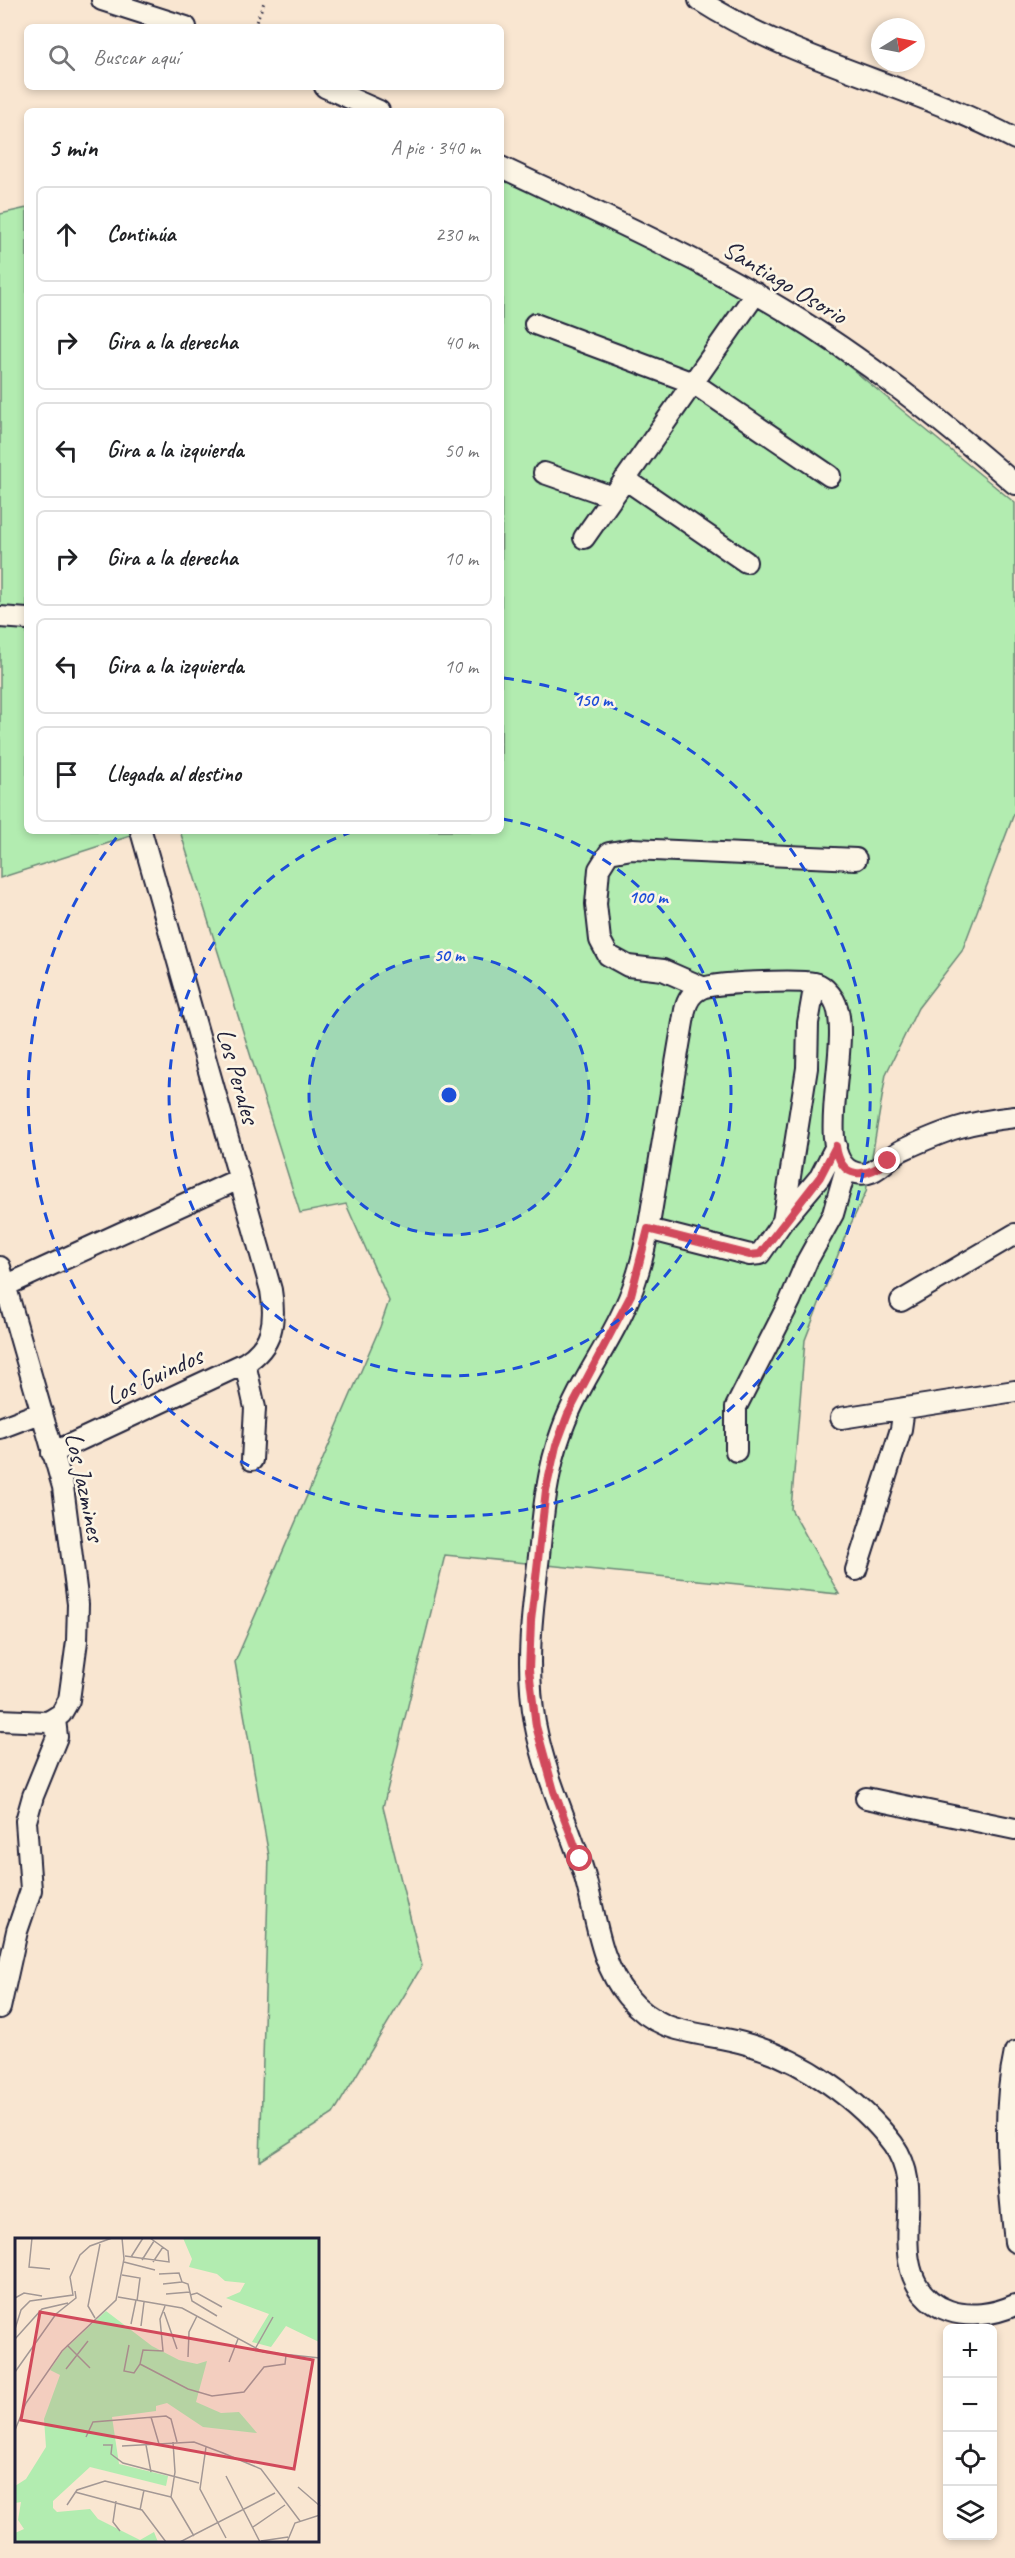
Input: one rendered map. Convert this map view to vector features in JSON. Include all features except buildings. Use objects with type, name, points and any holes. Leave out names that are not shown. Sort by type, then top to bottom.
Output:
[{"type":"street","points":[[102,0],[177,24]]},
{"type":"street","points":[[699,0],[739,24],[798,52],[950,107],[1015,139]]},
{"type":"street","points":[[332,90],[372,108]]},
{"type":"street","name":"Santiago Osorio","points":[[504,168],[694,259],[756,293],[895,384],[1015,484]]},
{"type":"street","points":[[584,538],[756,293]]},
{"type":"street","points":[[535,324],[693,383],[830,476]]},
{"type":"street","points":[[544,473],[613,497]]},
{"type":"street","points":[[625,479],[746,562]]},
{"type":"street","points":[[0,617],[24,619]]},
{"type":"street","name":"Los Perales","points":[[142,834],[271,1290],[274,1318],[270,1336]]},
{"type":"street","points":[[856,859],[632,849],[609,853],[598,869],[596,904],[600,940],[608,955],[628,966],[663,970],[702,987],[815,982],[830,994],[839,1018],[838,1074],[833,1107],[836,1146],[838,1158],[846,1168],[867,1174],[902,1150],[937,1133],[976,1121],[1015,1117]]},
{"type":"street","points":[[783,1221],[807,1068],[808,1023],[815,982]]},
{"type":"street","points":[[702,987],[691,996],[685,1010],[648,1229],[631,1295],[568,1414],[550,1468],[529,1646],[531,1695],[543,1756],[588,1883],[606,1959],[625,1994],[656,2022],[682,2032],[752,2045],[782,2057],[833,2088],[873,2122],[892,2143],[908,2176],[911,2203],[910,2266],[919,2288],[931,2302],[946,2312],[969,2316],[996,2312],[1015,2305]]},
{"type":"street","points":[[648,1229],[750,1255],[760,1254],[783,1221],[820,1177],[836,1146]]},
{"type":"street","points":[[736,1451],[736,1407],[790,1301],[807,1261],[833,1214],[846,1168]]},
{"type":"street","points":[[2,1277],[239,1179]]},
{"type":"street","points":[[900,1301],[1015,1234]]},
{"type":"street","name":"Los Jazmines","points":[[2,1277],[63,1487],[78,1604],[77,1641],[69,1700],[55,1719]]},
{"type":"street","name":"Los Guindos","points":[[52,1453],[245,1364],[260,1352],[270,1336]]},
{"type":"street","points":[[245,1364],[255,1407],[256,1429],[252,1460]]},
{"type":"street","points":[[841,1418],[1015,1391]]},
{"type":"street","points":[[856,1570],[901,1429],[904,1408]]},
{"type":"street","points":[[0,1428],[42,1412]]},
{"type":"street","points":[[0,1720],[40,1724],[55,1719],[57,1737],[33,1796],[27,1821],[31,1890],[17,1931],[0,2008]]},
{"type":"street","points":[[866,1798],[1015,1829]]},
{"type":"street","points":[[1015,2052],[1006,2122],[1008,2173],[1015,2242]]},
{"type":"path","points":[[255,24],[265,0]]},
{"type":"green space","points":[[504,179],[701,269],[807,332],[1015,503],[1015,811],[962,951],[918,1008],[886,1074],[866,1192],[846,1234],[805,1340],[791,1509],[839,1594],[445,1555],[383,1807],[422,1966],[333,2114],[260,2161],[269,1856],[235,1662],[380,1327],[389,1301],[346,1204],[300,1213],[181,834],[504,834]]},
{"type":"green space","points":[[24,209],[24,834],[137,834],[0,878],[0,214]]},
{"type":"route","points":[[580,1859],[554,1791],[536,1726],[529,1670],[531,1621],[546,1490],[556,1446],[568,1414],[619,1322],[631,1295],[643,1256],[648,1229],[750,1255],[760,1254],[783,1221],[820,1177],[836,1146],[838,1158],[852,1172],[867,1174],[888,1161]]}]
